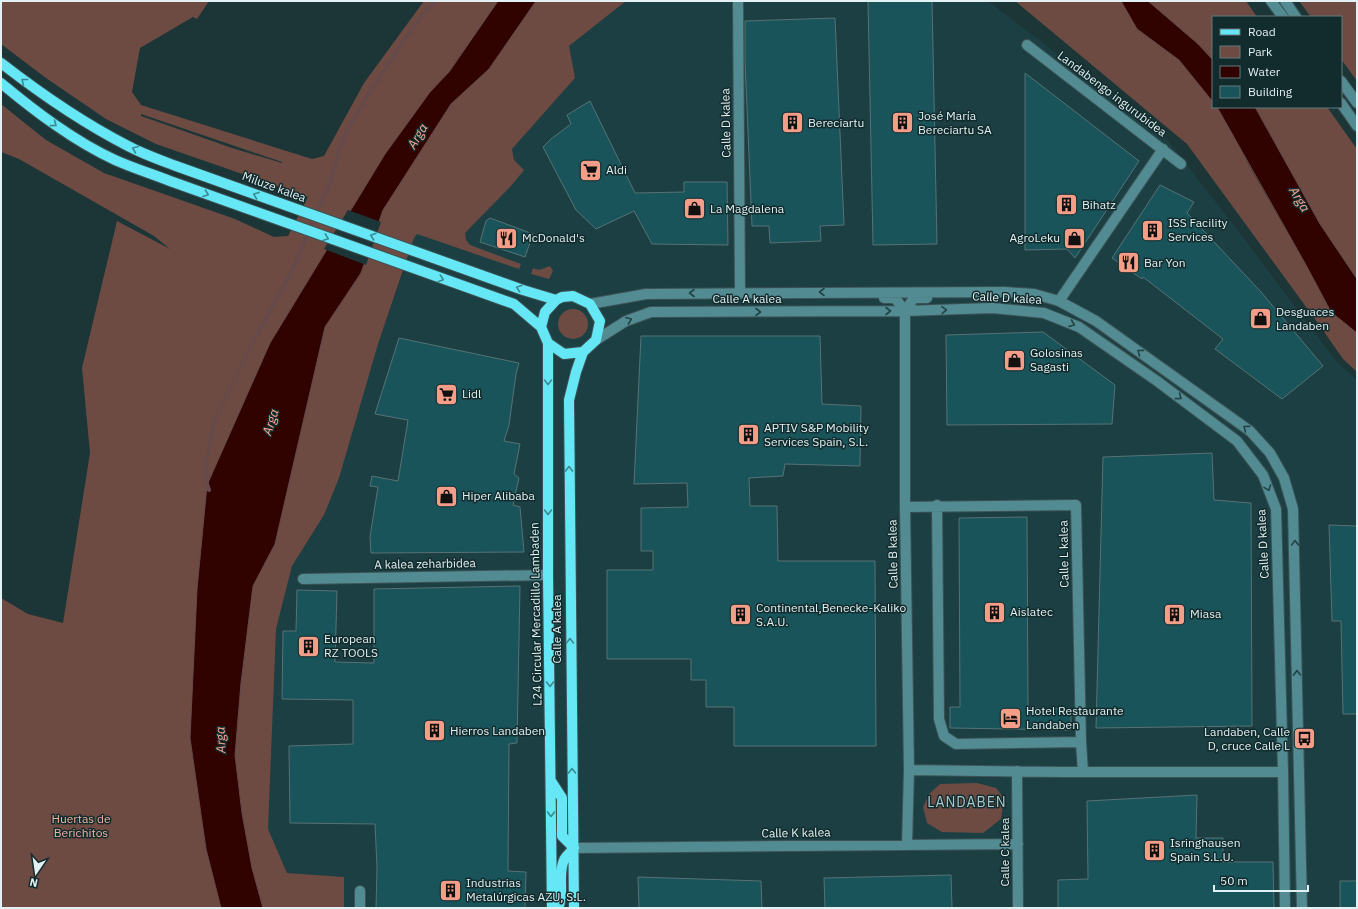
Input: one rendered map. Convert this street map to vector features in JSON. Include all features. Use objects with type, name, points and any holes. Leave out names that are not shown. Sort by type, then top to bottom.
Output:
[{"type":"main road","name":"Miluze kalea","points":[[1,62],[42,94],[86,123],[129,147],[176,166],[293,208],[523,290],[556,300]]},
{"type":"main road","points":[[1,83],[20,99],[72,137],[115,160],[404,266],[514,304],[542,327]]},
{"type":"main road","points":[[573,296],[590,304],[600,321],[596,340],[583,352],[564,354],[548,344],[542,327],[545,312],[556,300],[562,297],[573,296]]},
{"type":"main road","name":"L24 Circular Mercadillo Lambaden","points":[[548,344],[548,575],[552,908]]},
{"type":"main road","name":"Calle A kalea","points":[[574,908],[569,400],[583,352]]},
{"type":"main road","points":[[551,781],[562,798],[562,836],[574,848],[564,860],[562,870],[562,900],[558,908]]},
{"type":"street","name":"Calle D kalea","points":[[738,1],[740,293]]},
{"type":"street","points":[[1271,1],[1282,16]]},
{"type":"street","points":[[1285,1],[1295,16]]},
{"type":"street","name":"Landabengo ingurubidea","points":[[1027,45],[1181,164]]},
{"type":"street","points":[[1342,82],[1357,103]]},
{"type":"street","points":[[1342,104],[1357,126]]},
{"type":"street","name":"Calle D kalea","points":[[1059,301],[1163,149]]},
{"type":"street","points":[[849,292],[869,297],[895,298],[905,311],[914,298],[935,298],[941,292]]},
{"type":"street","name":"Calle D kalea","points":[[903,292],[1004,292],[1034,294],[1059,301],[1096,321],[1250,431],[1270,453],[1284,478],[1293,509],[1302,908]]},
{"type":"street","name":"Calle A kalea","points":[[590,304],[646,294],[903,292]]},
{"type":"street","name":"Calle D kalea","points":[[905,311],[992,308],[1044,312],[1079,327],[1157,381],[1237,441],[1263,475],[1276,509],[1285,908]]},
{"type":"street","name":"Calle A kalea","points":[[596,340],[626,321],[651,312],[905,311]]},
{"type":"street","name":"Calle B kalea","points":[[905,311],[905,507],[909,770],[907,845]]},
{"type":"street","name":"Calle L kalea","points":[[905,507],[1076,505],[1081,742],[1083,772]]},
{"type":"street","points":[[937,506],[939,719],[944,736],[956,744],[1081,742]]},
{"type":"street","name":"A kalea zeharbidea","points":[[303,579],[548,575]]},
{"type":"street","points":[[1283,772],[1292,754],[1293,709],[1298,697]]},
{"type":"street","points":[[909,770],[1283,772],[1293,782],[1294,832],[1300,843]]},
{"type":"street","name":"Calle C kalea","points":[[1018,771],[1018,908]]},
{"type":"street","name":"Calle K kalea","points":[[574,848],[1018,844]]},
{"type":"street","points":[[360,891],[360,908]]},
{"type":"shaded area","points":[[626,1],[988,1],[1163,134],[1336,361],[1357,380],[1357,908],[344,908],[343,877],[287,873],[268,829],[265,740],[276,629],[292,566],[324,515],[339,478],[360,393],[414,238],[416,234],[514,160],[512,149],[575,78],[568,46]]},
{"type":"green space","name":"Huertas de Berichitos","points":[[1,1],[209,1],[197,19],[193,17],[140,48],[132,92],[141,105],[312,159],[324,156],[364,83],[424,1],[498,1],[449,72],[430,92],[270,343],[190,738],[206,849],[221,908],[1,908],[1,598],[28,614],[63,623],[90,453],[82,368],[117,221],[170,249],[154,236],[19,159],[1,152],[1,104],[46,140],[104,173],[235,219],[274,237],[288,236],[308,197],[156,144],[106,119],[46,78],[1,44]],"holes":[[[141,114],[282,162],[232,148],[141,116]]]},
{"type":"green space","points":[[536,1],[626,1],[569,46],[575,78],[512,149],[514,160],[524,170],[511,186],[465,233],[466,240],[470,245],[521,264],[519,269],[417,234],[414,238],[378,344],[339,478],[324,515],[292,566],[276,629],[268,829],[287,873],[344,877],[344,908],[263,908],[252,868],[242,813],[235,755],[241,683],[253,586],[275,544],[325,327],[361,273],[383,210],[451,104],[489,69]]},
{"type":"green space","points":[[1015,1],[1121,1],[1137,29],[1179,60],[1212,101],[1212,108],[1218,108],[1220,110],[1251,169],[1331,312],[1357,333],[1357,372],[1343,359],[1187,144]]},
{"type":"green space","points":[[1148,1],[1246,1],[1256,16],[1212,16],[1212,59],[1197,43]]},
{"type":"green space","points":[[1299,1],[1357,1],[1357,81],[1342,60],[1342,16],[1310,16]]},
{"type":"green space","points":[[1256,108],[1328,108],[1357,149],[1357,279],[1320,224]]},
{"type":"green space","points":[[550,266],[553,271],[549,279],[531,274],[533,268],[539,270]]},
{"type":"green space","points":[[573,309],[584,313],[588,324],[584,335],[573,339],[562,335],[558,324],[562,313]]},
{"type":"green space","points":[[977,783],[996,788],[1004,798],[1001,819],[983,833],[942,832],[927,823],[923,807],[929,794],[940,784]]},
{"type":"water","name":"Arga","points":[[498,1],[536,1],[489,69],[451,104],[383,210],[361,273],[325,327],[275,544],[253,586],[241,683],[235,755],[242,813],[252,868],[263,908],[221,908],[206,849],[190,738],[197,589],[207,485],[270,343],[385,154],[430,92],[449,72]]},
{"type":"water","points":[[1121,1],[1148,1],[1197,43],[1212,59],[1212,101],[1179,60],[1137,29]]},
{"type":"water","name":"Arga","points":[[1218,108],[1256,108],[1320,224],[1357,279],[1357,333],[1331,312]]},
{"type":"pier","points":[[348,210],[381,222],[366,265],[324,249]]},
{"type":"building","name":"José María Bereciartu SA","points":[[868,1],[932,1],[937,244],[873,245]]},
{"type":"building","name":"Bereciartu","points":[[835,18],[844,225],[820,226],[821,241],[770,243],[769,226],[752,226],[745,61],[745,21]]},
{"type":"building","name":"Bihatz","points":[[1025,73],[1139,161],[1075,258],[1067,249],[1025,250]]},
{"type":"building","points":[[590,101],[635,193],[684,192],[684,182],[727,182],[728,245],[652,244],[634,211],[596,229],[576,210],[543,147],[571,124],[567,115]]},
{"type":"building","points":[[1160,185],[1194,202],[1187,213],[1261,292],[1323,366],[1282,399],[1215,349],[1223,339],[1143,277],[1142,279],[1112,258]]},
{"type":"building","name":"McDonald's","points":[[490,218],[533,234],[525,257],[480,242],[486,221]]},
{"type":"building","name":"Golosinas Sagasti","points":[[1043,332],[1115,385],[1112,424],[947,425],[946,335]]},
{"type":"building","points":[[641,336],[820,336],[822,404],[861,406],[860,466],[785,464],[783,476],[749,478],[750,506],[777,506],[778,561],[875,561],[876,746],[734,746],[734,707],[706,707],[706,680],[691,680],[691,659],[607,659],[607,570],[653,570],[653,551],[641,551],[641,508],[688,507],[687,483],[634,484]]},
{"type":"building","name":"Hiper Alibaba","points":[[399,338],[519,363],[516,374],[509,425],[504,441],[520,444],[514,474],[519,478],[513,505],[520,507],[524,552],[371,553],[370,537],[378,487],[370,486],[372,476],[398,481],[408,420],[375,414]]},
{"type":"building","name":"Miasa","points":[[1212,453],[1214,500],[1251,503],[1252,726],[1096,728],[1103,457]]},
{"type":"building","name":"Aislatec","points":[[1027,517],[1028,708],[1071,709],[1071,730],[950,728],[950,707],[960,707],[959,518]]},
{"type":"building","points":[[1329,525],[1357,526],[1357,714],[1343,714],[1341,621],[1332,621]]},
{"type":"building","name":"Hierros Landaben","points":[[520,586],[517,743],[509,744],[508,871],[526,872],[525,908],[376,908],[377,867],[375,824],[290,823],[289,746],[353,744],[353,700],[282,699],[283,631],[296,631],[297,590],[337,591],[335,662],[374,663],[374,589]]},
{"type":"building","name":"Isringhausen Spain S.L.U.","points":[[1197,795],[1196,838],[1223,838],[1223,862],[1273,862],[1274,908],[1058,908],[1058,880],[1088,879],[1087,801]]},
{"type":"building","points":[[951,875],[952,908],[825,908],[824,878]]},
{"type":"building","points":[[638,877],[761,881],[762,908],[639,908]]},
{"type":"building","points":[[1340,881],[1357,881],[1357,908],[1340,908]]},
{"type":"waterway","points":[[209,490],[207,484],[206,462],[215,418],[255,338],[290,275],[329,185],[344,136],[400,46],[427,9],[436,1]]},
{"type":"place","name":"Bereciartu","points":[[793,123]]},
{"type":"place","name":"José María Bereciartu SA","points":[[903,123]]},
{"type":"place","name":"Aldi","points":[[590,170]]},
{"type":"place","name":"Bihatz","points":[[1067,205]]},
{"type":"place","name":"La Magdalena","points":[[695,209]]},
{"type":"place","name":"ISS Facility Services","points":[[1153,230]]},
{"type":"place","name":"McDonald's","points":[[507,238]]},
{"type":"place","name":"AgroLeku","points":[[1075,238]]},
{"type":"place","name":"Bar Yon","points":[[1129,263]]},
{"type":"place","name":"Desguaces Landaben","points":[[1260,319]]},
{"type":"place","name":"Golosinas Sagasti","points":[[1014,360]]},
{"type":"place","name":"Lidl","points":[[447,394]]},
{"type":"place","name":"APTIV S&P Mobility Services Spain, S.L.","points":[[748,435]]},
{"type":"place","name":"Hiper Alibaba","points":[[446,496]]},
{"type":"place","name":"Aislatec","points":[[994,612]]},
{"type":"place","name":"Miasa","points":[[1175,614]]},
{"type":"place","name":"Continental,Benecke-Kaliko S.A.U.","points":[[741,615]]},
{"type":"place","name":"European RZ TOOLS","points":[[309,646]]},
{"type":"place","name":"Hotel Restaurante Landaben","points":[[1010,718]]},
{"type":"place","name":"Hierros Landaben","points":[[435,731]]},
{"type":"place","name":"Landaben, Calle D, cruce Calle L","points":[[1305,739]]},
{"type":"place","name":"Isringhausen Spain S.L.U.","points":[[1155,850]]},
{"type":"place","name":"Industrias Metalúrgicas AZU, S.L.","points":[[451,890]]},
{"type":"district","name":"LANDABEN","points":[[967,802]]}]
